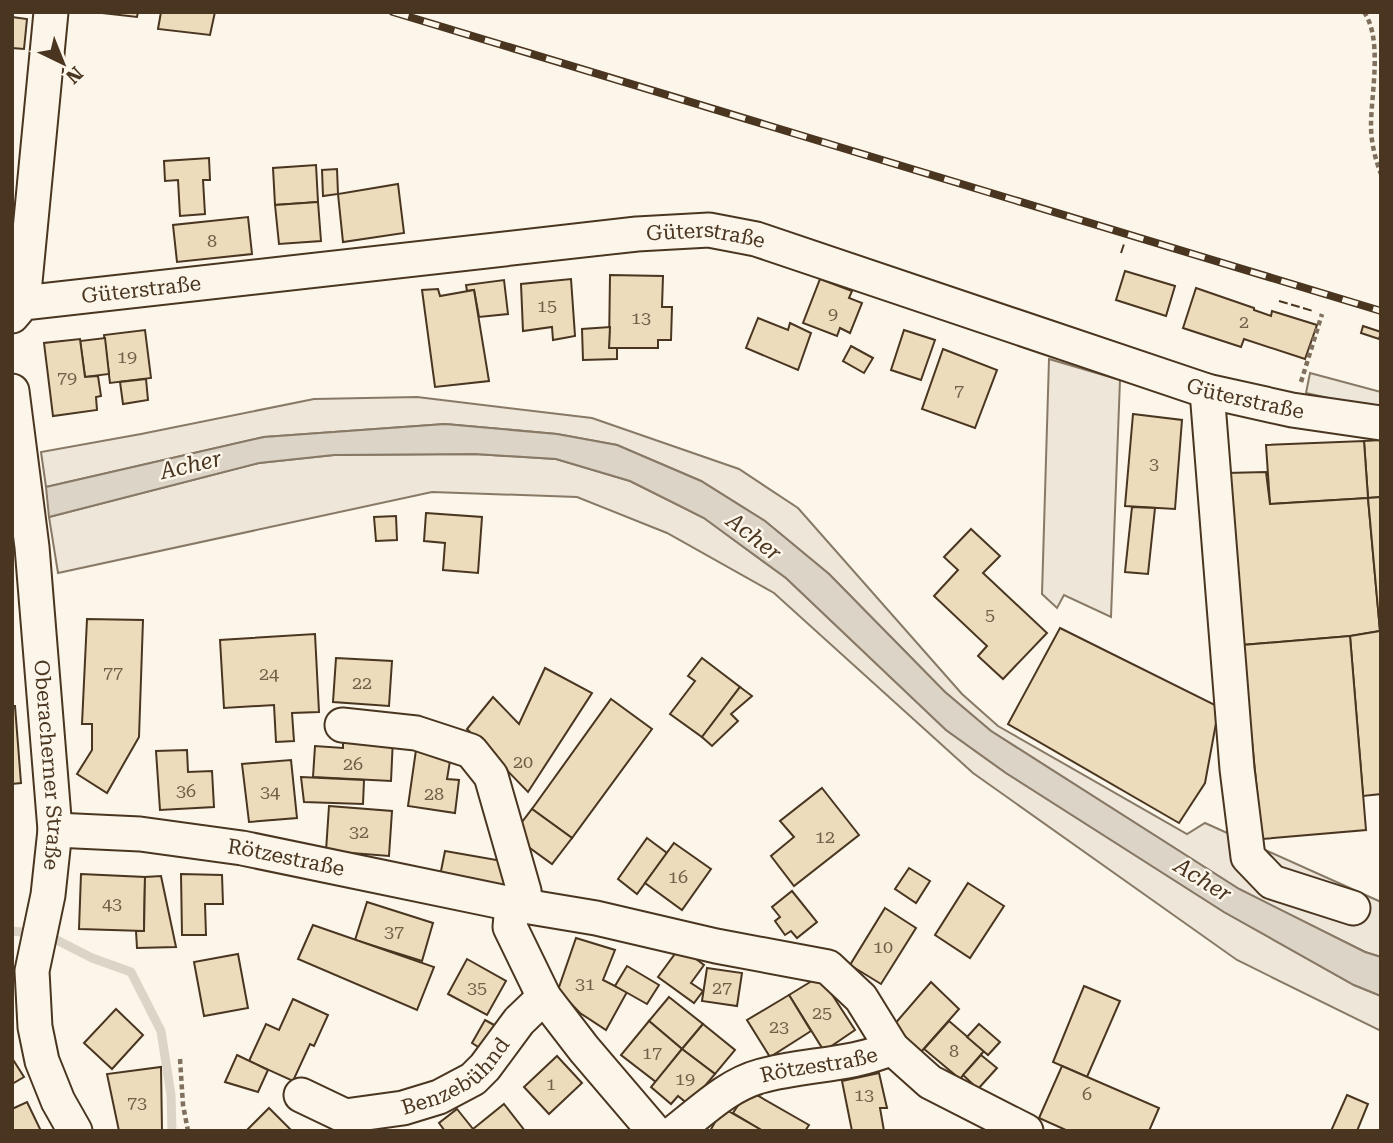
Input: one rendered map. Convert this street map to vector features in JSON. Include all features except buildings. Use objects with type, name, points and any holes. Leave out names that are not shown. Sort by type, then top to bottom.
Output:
[{"type":"street","points":[[18,309],[51,12]]},
{"type":"street","name":"Güterstraße","points":[[18,309],[637,234],[709,230],[756,239],[1207,391],[1292,410],[1381,423]]},
{"type":"street","name":"Oberacherner Straße","points":[[12,391],[15,436],[25,479],[32,547],[55,830],[32,950],[35,1027],[42,1061],[58,1101],[75,1131]]},
{"type":"street","points":[[1207,391],[1237,769],[1248,857],[1272,883],[1353,908]]},
{"type":"street","points":[[342,725],[416,733],[471,751],[491,776],[524,891],[510,927],[544,998],[654,1131]]},
{"type":"street","name":"Rötzestraße","points":[[55,830],[140,834],[243,848],[828,967],[861,999],[892,1048],[930,1082],[1026,1131]]},
{"type":"street","name":"Benzebühnd","points":[[301,1095],[343,1123],[403,1108],[459,1088],[485,1067],[519,1021],[544,998]]},
{"type":"street","name":"Rötzestraße","points":[[676,1131],[728,1090],[761,1076],[874,1056],[892,1048]]},
{"type":"path","points":[[1364,12],[1371,22],[1374,47],[1371,129],[1381,174]]},
{"type":"path","points":[[1308,360],[1322,314]]},
{"type":"path","points":[[180,1059],[188,1131]]},
{"type":"shaded area","points":[[1049,359],[1120,380],[1111,617],[1064,595],[1057,608],[1042,594]]},
{"type":"shaded area","points":[[1310,373],[1381,392],[1381,410],[1306,393]]},
{"type":"shaded area","points":[[417,397],[592,418],[739,469],[798,508],[962,694],[998,726],[1187,834],[1205,823],[1381,902],[1381,957],[1365,952],[1239,889],[991,731],[945,692],[829,574],[765,521],[701,481],[617,445],[557,434],[445,424],[264,437],[46,487],[41,452],[314,399]]},
{"type":"shaded area","points":[[475,454],[556,459],[630,481],[704,518],[786,578],[946,730],[1006,773],[1224,912],[1354,985],[1381,996],[1381,1031],[1237,960],[973,773],[774,593],[667,533],[577,497],[432,492],[58,573],[49,517],[259,463],[334,455]]},
{"type":"water","name":"Acher","points":[[445,424],[557,434],[617,445],[701,481],[765,521],[829,574],[945,692],[991,731],[1239,889],[1365,952],[1381,957],[1381,996],[1354,985],[1224,912],[1006,773],[946,730],[786,578],[704,518],[630,481],[556,459],[475,454],[334,455],[259,463],[49,517],[46,487],[264,437]]},
{"type":"waterway","points":[[12,931],[47,935],[92,958],[131,972],[161,1031],[171,1095],[172,1131]]},
{"type":"railway","points":[[393,12],[1381,311]]},
{"type":"fence","points":[[1121,253],[1124,244]]},
{"type":"fence","points":[[1279,301],[1313,311]]}]
